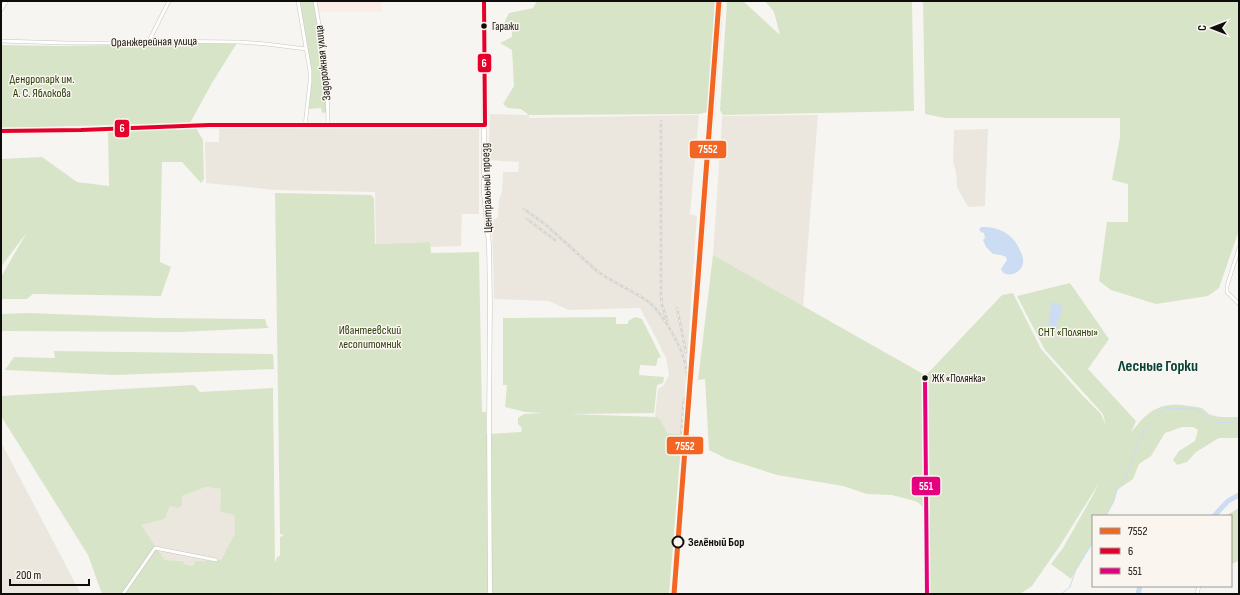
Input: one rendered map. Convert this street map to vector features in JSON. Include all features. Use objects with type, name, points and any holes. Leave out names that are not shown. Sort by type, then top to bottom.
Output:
[{"type":"main road","points":[[1,9],[6,1]]},
{"type":"main road","name":"Центральный проезд","points":[[484,1],[484,194],[489,244],[490,303],[490,594]]},
{"type":"main road","points":[[1,131],[81,130],[209,125],[485,125]]},
{"type":"street","points":[[149,41],[169,1]]},
{"type":"street","name":"Задорожная улица","points":[[298,1],[310,71],[305,126]]},
{"type":"street","name":"Задорожная улица","points":[[315,1],[325,59],[328,126]]},
{"type":"street","name":"Оранжерейная улица","points":[[1,41],[67,43],[139,43],[149,41],[238,42],[306,49]]},
{"type":"street","points":[[1239,248],[1227,286],[1227,292],[1239,304]]},
{"type":"street","points":[[925,384],[927,512],[926,594]]},
{"type":"street","points":[[123,594],[155,548],[216,560]]},
{"type":"shaded area","points":[[316,1],[382,1],[382,12],[318,12]]},
{"type":"shaded area","points":[[490,114],[529,115],[529,118],[699,115],[690,214],[697,216],[682,434],[667,433],[655,415],[658,389],[663,386],[669,375],[666,358],[640,308],[569,310],[549,301],[494,299],[492,221],[498,217],[503,172],[518,172],[519,162],[488,160]]},
{"type":"shaded area","points":[[818,115],[803,307],[713,255],[722,116]]},
{"type":"shaded area","points":[[219,128],[479,129],[479,214],[462,214],[461,246],[430,247],[430,242],[376,244],[375,192],[276,190],[206,183],[205,142],[219,142]]},
{"type":"shaded area","points":[[988,129],[985,206],[968,207],[957,187],[956,172],[953,162],[954,130]]},
{"type":"shaded area","points":[[1,442],[81,594],[1,594]]},
{"type":"shaded area","points":[[206,487],[221,489],[220,512],[234,515],[235,533],[221,560],[195,561],[193,566],[183,564],[183,561],[165,560],[140,525],[165,519],[170,506],[177,508],[182,496]]},
{"type":"green space","points":[[298,1],[315,1],[324,56],[327,112],[322,113],[321,108],[308,109],[310,71]]},
{"type":"green space","points":[[537,1],[715,1],[708,112],[699,114],[529,115],[521,109],[508,108],[503,104],[514,86],[512,50],[500,43],[512,37],[512,26],[504,23],[509,13],[533,8]]},
{"type":"green space","points":[[727,1],[743,1],[780,35],[774,12],[765,1],[912,1],[914,111],[723,115],[720,110]]},
{"type":"green space","points":[[923,1],[1239,1],[1239,230],[1219,288],[1208,296],[1156,304],[1111,290],[1099,281],[1107,222],[1128,222],[1128,184],[1112,180],[1120,137],[1120,118],[945,118],[925,114]]},
{"type":"green space","name":"Дендропарк им. А. С. Яблокова","points":[[237,43],[212,83],[190,123],[1,128],[1,45],[57,46]]},
{"type":"green space","points":[[196,128],[203,140],[204,179],[201,183],[182,162],[162,162],[160,262],[171,267],[161,296],[33,294],[27,299],[1,299],[1,277],[27,232],[1,267],[1,159],[42,157],[77,182],[109,186],[108,131]]},
{"type":"green space","name":"Ивантеевский лесопитомник","points":[[275,193],[371,195],[374,198],[375,244],[430,242],[431,253],[479,252],[482,412],[486,412],[486,434],[521,432],[522,428],[518,424],[518,418],[524,414],[543,413],[525,412],[505,407],[507,385],[503,385],[503,318],[616,317],[616,324],[628,324],[628,321],[635,317],[642,319],[661,357],[658,358],[656,366],[640,365],[639,375],[664,377],[663,383],[657,385],[654,413],[569,414],[657,417],[661,421],[667,433],[682,434],[669,594],[275,594],[275,590],[274,594],[102,594],[88,555],[1,416],[1,396],[194,385],[200,392],[273,388],[275,563],[277,557],[280,556],[280,537],[284,535],[280,534]],"holes":[[[206,487],[221,489],[220,512],[234,515],[235,533],[221,560],[195,561],[193,566],[184,564],[183,561],[165,560],[141,525],[165,519],[170,506],[177,508],[182,506],[182,496]]]},
{"type":"green space","name":"СНТ «Поляны»","points":[[713,255],[925,375],[1002,295],[1013,293],[1041,349],[1101,414],[1106,426],[1103,414],[1045,350],[1017,296],[1070,283],[1109,339],[1088,369],[1136,421],[1131,433],[1149,413],[1155,409],[1170,405],[1179,405],[1201,408],[1214,416],[1239,417],[1239,438],[1219,438],[1196,452],[1187,462],[1177,465],[1173,460],[1179,451],[1195,441],[1198,430],[1193,427],[1182,427],[1165,433],[1151,456],[1139,464],[1133,479],[1117,490],[1114,501],[1107,515],[1092,515],[1092,544],[1071,579],[1051,564],[1063,548],[1099,483],[1061,544],[1032,586],[1020,594],[927,594],[927,512],[920,504],[915,501],[892,495],[867,494],[843,486],[777,475],[727,459],[709,450],[705,379],[698,380]]},
{"type":"green space","points":[[28,313],[159,318],[265,319],[269,328],[180,332],[1,331],[1,314]]},
{"type":"green space","points":[[54,351],[273,354],[274,369],[115,375],[5,370],[14,357],[55,358]]},
{"type":"green space","points":[[1239,508],[1239,561],[1232,564],[1232,515],[1227,515]]},
{"type":"water","points":[[981,227],[998,229],[1008,234],[1012,238],[1023,257],[1023,263],[1020,270],[1009,275],[1003,272],[1001,269],[1007,260],[1006,257],[993,254],[986,247],[983,240],[985,238],[984,233],[979,230]]},
{"type":"water","points":[[1054,302],[1063,307],[1056,330],[1048,326],[1051,303]]},
{"type":"waterway","points":[[1107,515],[1114,501],[1117,490],[1125,478],[1143,432],[1165,408],[1195,409],[1213,422],[1239,423]]},
{"type":"waterway","points":[[1215,515],[1228,501],[1239,495]]},
{"type":"waterway","points":[[1061,594],[1070,587],[1076,569],[1092,544]]},
{"type":"waterway","points":[[1138,594],[1140,587]]},
{"type":"railway","points":[[697,324],[722,1]]},
{"type":"railway","points":[[661,121],[661,295],[662,305],[667,320]]},
{"type":"railway","points":[[524,209],[546,225],[597,271],[610,280],[644,298],[655,308],[667,324],[681,351],[688,377],[688,407]]},
{"type":"railway","points":[[527,219],[555,240]]},
{"type":"railway","points":[[677,308],[686,352]]},
{"type":"railway","points":[[681,437],[684,399]]},
{"type":"transit line","name":"6","points":[[484,1],[485,125]]},
{"type":"transit line","name":"7552","points":[[674,594],[719,1]]},
{"type":"transit line","name":"6","points":[[1,131],[81,130],[209,125],[485,125]]},
{"type":"transit line","name":"551","points":[[925,378],[927,594]]},
{"type":"place","name":"Гаражи","points":[[484,26]]},
{"type":"place","name":"ЖК «Полянка»","points":[[925,378]]},
{"type":"place","name":"Зелёный Бор","points":[[678,542]]},
{"type":"district","name":"Лесные Горки","points":[[1158,366]]}]
